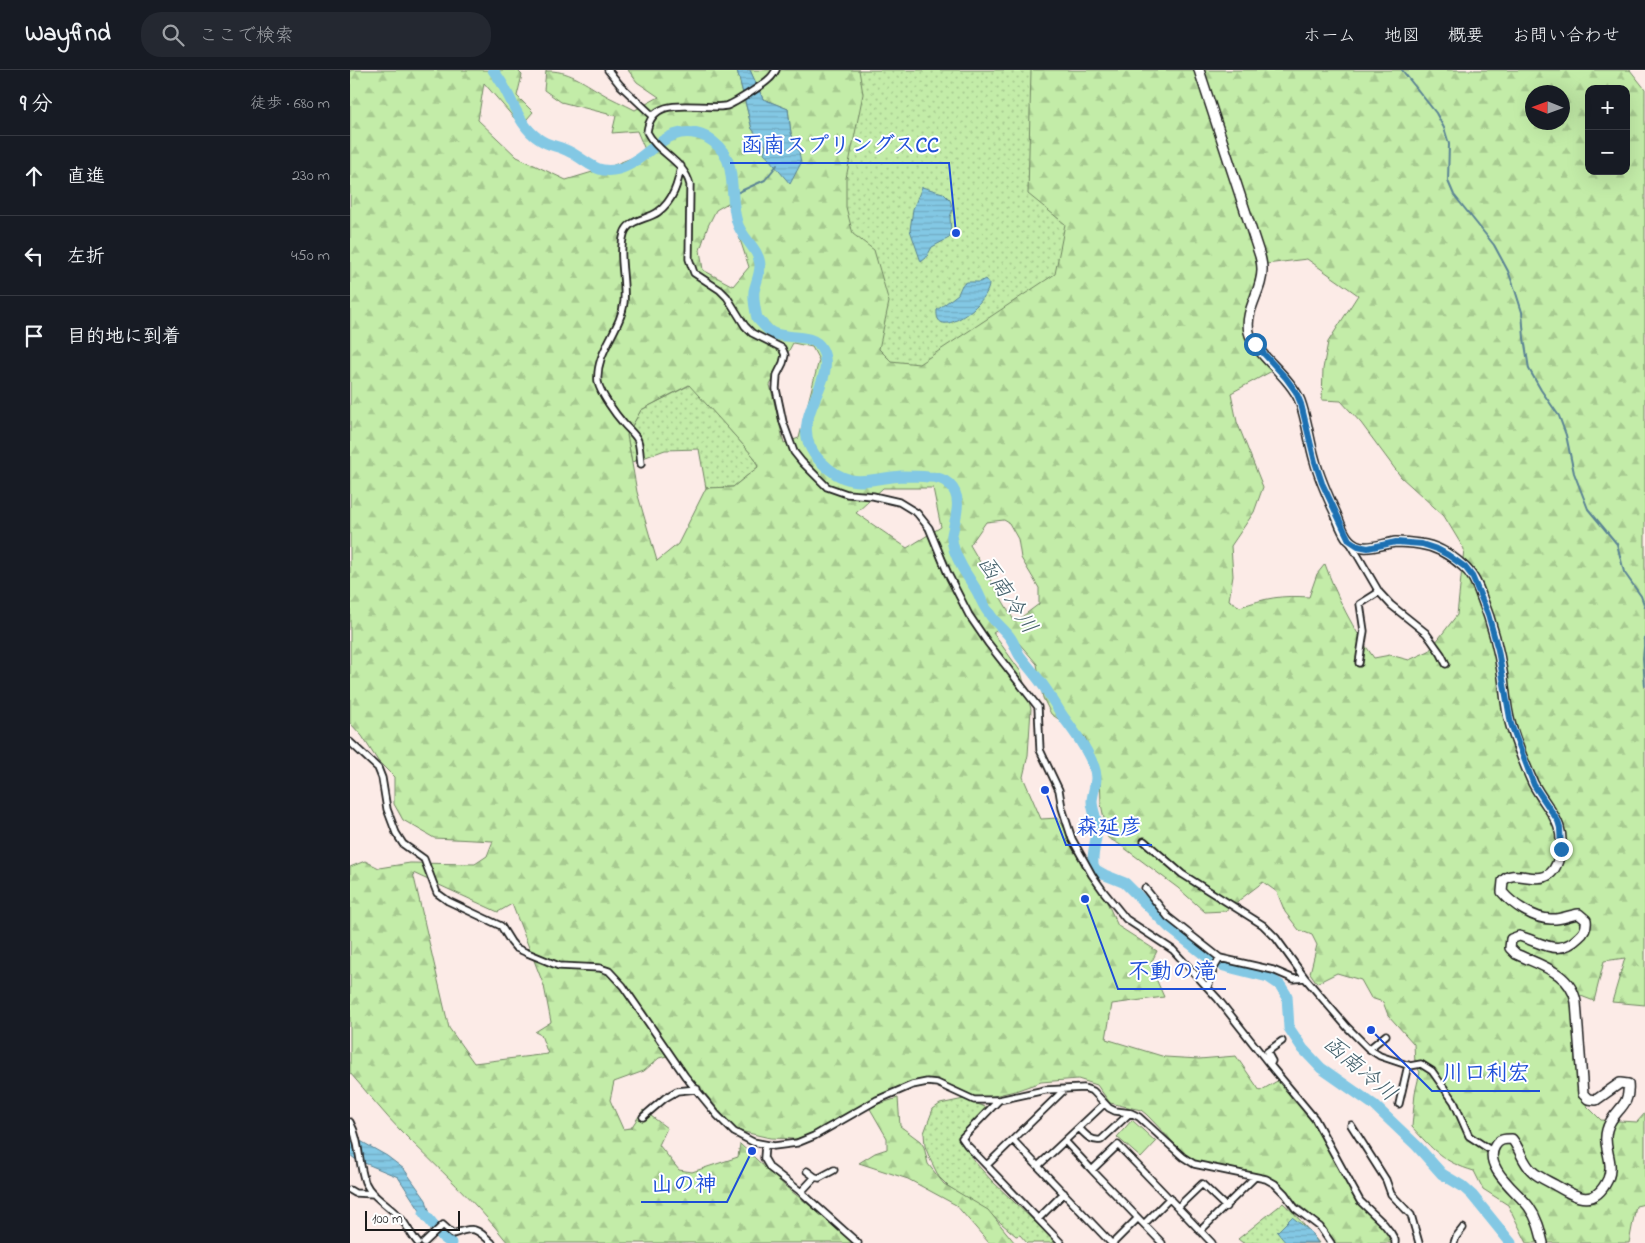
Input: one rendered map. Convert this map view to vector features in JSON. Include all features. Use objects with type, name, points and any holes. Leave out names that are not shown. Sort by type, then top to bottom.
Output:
[{"type":"street","points":[[608,70],[620,85],[653,116]]},
{"type":"street","points":[[776,70],[769,79],[728,106],[673,106],[666,107],[653,116],[647,132],[652,141],[681,166],[688,175],[690,185],[690,266],[694,273],[720,290],[727,297],[745,326],[752,333],[782,348],[784,354],[783,363],[777,375],[776,389],[783,422],[794,452],[802,462],[827,487],[847,494],[873,496],[899,502],[917,513],[929,528],[948,574],[970,615],[988,643],[1038,707],[1040,750],[1059,790],[1062,808],[1072,839],[1092,875],[1126,919],[1173,950],[1208,987],[1316,1119],[1360,1201],[1388,1228],[1395,1243]]},
{"type":"street","points":[[1200,70],[1260,256],[1262,269],[1248,319],[1249,333],[1255,344],[1296,392],[1301,404],[1322,483],[1349,540],[1379,592],[1391,605],[1426,633],[1446,664]]},
{"type":"street","points":[[641,464],[638,440],[623,423],[602,392],[598,382],[600,365],[624,302],[622,247],[624,232],[631,223],[657,213],[670,201],[678,183],[681,166]]},
{"type":"street","points":[[1349,540],[1358,546],[1368,548],[1396,542],[1422,544],[1437,549],[1465,567],[1478,586],[1498,650],[1511,724],[1534,785],[1558,821],[1562,838],[1559,859],[1555,868],[1549,874],[1532,879],[1510,875],[1503,881],[1502,892],[1514,903],[1544,918],[1559,918],[1578,914],[1583,916],[1587,924],[1580,936],[1562,948],[1548,947],[1519,936],[1511,939],[1510,948],[1516,954],[1562,976],[1572,988],[1576,1002],[1583,1094],[1588,1099],[1596,1100],[1620,1083],[1628,1084],[1629,1094],[1626,1102],[1611,1120],[1606,1131],[1611,1164],[1608,1178],[1600,1191],[1590,1198],[1578,1198],[1532,1172],[1512,1139],[1504,1139],[1498,1142],[1492,1151],[1494,1164],[1502,1178],[1529,1207],[1538,1222],[1543,1243]]},
{"type":"street","points":[[1359,663],[1364,630],[1360,604],[1379,592]]},
{"type":"street","points":[[350,742],[378,768],[382,778],[387,809],[396,832],[403,844],[424,859],[437,893],[448,901],[500,926],[516,948],[559,966],[600,968],[609,971],[623,986],[685,1076],[724,1124],[734,1132],[753,1142],[765,1146],[797,1143],[814,1136],[876,1100],[920,1083],[937,1083],[974,1100],[999,1100],[1045,1090],[1065,1088],[1090,1089],[1104,1104],[1115,1111],[1130,1112],[1139,1117],[1194,1164],[1266,1179],[1275,1184],[1300,1212],[1320,1227],[1332,1243]]},
{"type":"street","points":[[1144,841],[1182,874],[1263,924],[1276,938],[1304,978],[1369,1049],[1380,1056],[1408,1065],[1421,1064],[1432,1072],[1454,1102],[1469,1136],[1492,1151]]},
{"type":"street","points":[[1145,888],[1168,917],[1220,958],[1273,970],[1294,979],[1304,978]]},
{"type":"street","points":[[1208,987],[1214,968],[1220,958]]},
{"type":"street","points":[[1369,1049],[1386,1035]]},
{"type":"street","points":[[1270,1065],[1272,1061],[1267,1052],[1282,1041]]},
{"type":"street","points":[[1399,1104],[1408,1065]]},
{"type":"street","points":[[987,1165],[1065,1088]]},
{"type":"street","points":[[643,1118],[665,1098],[677,1091],[697,1089]]},
{"type":"street","points":[[999,1100],[962,1138],[1061,1243]]},
{"type":"street","points":[[1038,1165],[1104,1104]]},
{"type":"street","points":[[1079,1128],[1090,1138],[1101,1140],[1130,1112]]},
{"type":"street","points":[[350,1122],[355,1132],[366,1184],[403,1221],[415,1242]]},
{"type":"street","points":[[1351,1125],[1386,1180],[1392,1194],[1411,1215],[1419,1243]]},
{"type":"street","points":[[1013,1140],[1112,1243],[1138,1218]]},
{"type":"street","points":[[1065,1141],[1162,1243]]},
{"type":"street","points":[[1092,1170],[1118,1145],[1212,1243]]},
{"type":"street","points":[[765,1146],[764,1158],[766,1164],[801,1192],[858,1243]]},
{"type":"street","points":[[807,1171],[814,1177],[819,1178],[834,1170]]},
{"type":"street","points":[[801,1192],[814,1177]]},
{"type":"street","points":[[1200,1231],[1255,1177]]},
{"type":"street","points":[[1178,1207],[1202,1184],[1226,1206]]},
{"type":"street","points":[[350,1190],[354,1193],[374,1194]]},
{"type":"street","points":[[1038,1219],[1064,1193]]},
{"type":"street","points":[[1144,1224],[1170,1198]]},
{"type":"street","points":[[424,1243],[443,1225],[453,1234],[469,1228],[478,1230],[492,1243]]},
{"type":"street","points":[[1454,1243],[1463,1228]]},
{"type":"green space","points":[[350,70],[517,70],[522,75],[517,96],[533,112],[521,126],[484,83],[478,120],[517,157],[566,180],[609,167],[646,152],[637,131],[612,133],[616,116],[561,102],[544,90],[546,71],[561,72],[575,77],[635,110],[659,97],[637,82],[628,70],[737,70],[752,129],[766,146],[799,151],[791,133],[788,109],[763,99],[750,70],[859,70],[863,94],[846,178],[846,207],[853,234],[874,250],[889,302],[879,349],[891,361],[919,364],[1055,274],[1065,224],[1028,194],[1031,70],[1630,70],[1645,89],[1645,1005],[1612,1002],[1625,958],[1604,961],[1594,1001],[1573,993],[1575,1061],[1587,1106],[1601,1120],[1637,1122],[1645,1113],[1645,1204],[1636,1206],[1629,1243],[1527,1243],[1508,1205],[1483,1189],[1474,1171],[1446,1159],[1412,1127],[1415,1093],[1420,1072],[1415,1064],[1414,1044],[1388,1015],[1383,1002],[1371,998],[1361,980],[1337,973],[1317,983],[1310,973],[1317,945],[1312,935],[1299,930],[1285,912],[1277,892],[1263,882],[1225,911],[1205,912],[1178,888],[1119,844],[1108,838],[1101,804],[1100,773],[1085,737],[1051,714],[1043,698],[1037,664],[1004,626],[993,633],[1021,672],[1031,709],[1028,755],[1023,777],[1041,819],[1058,818],[1093,872],[1118,926],[1157,951],[1150,965],[1164,997],[1112,1004],[1106,1039],[1165,1057],[1199,1059],[1236,1056],[1260,1091],[1279,1080],[1311,1117],[1363,1206],[1385,1229],[1393,1243],[1332,1243],[1316,1219],[1289,1197],[1285,1189],[1267,1180],[1194,1164],[1141,1110],[1110,1103],[1097,1085],[1078,1079],[1041,1082],[1015,1091],[976,1100],[925,1080],[865,1107],[822,1133],[795,1139],[770,1138],[735,1130],[671,1055],[659,1058],[644,1071],[614,1082],[610,1100],[623,1129],[631,1128],[643,1110],[667,1128],[659,1145],[679,1170],[692,1172],[738,1157],[740,1144],[786,1187],[845,1233],[854,1243],[508,1243],[470,1199],[394,1124],[350,1073],[350,867],[365,861],[379,868],[410,863],[475,864],[487,856],[493,841],[434,838],[403,820],[394,804],[394,777],[378,761],[362,736],[350,723]],"holes":[[[728,203],[749,267],[733,286],[703,270],[700,250],[716,210]],[[1307,259],[1358,295],[1328,342],[1323,369],[1322,400],[1341,401],[1361,423],[1401,477],[1444,516],[1464,549],[1457,615],[1429,651],[1409,660],[1390,655],[1374,658],[1346,613],[1325,564],[1317,574],[1309,597],[1290,596],[1274,598],[1240,607],[1229,600],[1233,576],[1231,546],[1254,512],[1263,487],[1237,422],[1231,393],[1272,371],[1245,336],[1258,265]],[[793,343],[812,347],[819,360],[799,438],[784,443],[770,385]],[[689,385],[754,457],[758,467],[733,487],[706,488],[678,544],[657,561],[637,492],[627,435],[641,410]],[[883,488],[933,488],[941,527],[907,548],[856,513]],[[1004,520],[1009,523],[1018,539],[1021,558],[1039,588],[1039,604],[1015,622],[970,545],[986,522]],[[413,873],[498,912],[512,904],[544,986],[551,1022],[535,1032],[541,1035],[548,1054],[474,1063],[449,1028]]]},
{"type":"green space","points":[[785,70],[1044,70],[1074,219],[1088,269],[1003,341],[883,375]]},
{"type":"green space","points":[[690,385],[754,457],[758,467],[733,487],[706,488],[699,449],[665,450],[632,462],[627,435],[641,410]]},
{"type":"green space","points":[[898,1098],[900,1126],[920,1141],[924,1147],[928,1164],[944,1184],[988,1210],[1015,1243],[989,1243],[956,1205],[908,1179],[859,1163],[875,1153],[887,1149],[887,1138],[869,1107]]},
{"type":"green space","points":[[964,1099],[988,1108],[960,1139],[974,1161],[991,1180],[1057,1243],[1027,1243],[1020,1235],[1016,1236],[987,1211],[949,1187],[939,1177],[925,1146],[924,1133],[933,1109],[940,1104]]},
{"type":"green space","points":[[1132,1120],[1156,1142],[1141,1158],[1117,1137]]},
{"type":"green space","points":[[1283,1203],[1319,1243],[1243,1243],[1238,1239]]},
{"type":"water","points":[[737,70],[750,70],[763,99],[788,109],[791,133],[799,151],[801,163],[790,184],[764,153],[766,145],[752,129]]},
{"type":"water","points":[[922,187],[943,193],[950,200],[953,209],[950,217],[951,233],[949,238],[932,247],[926,258],[921,262],[910,230],[913,209]]},
{"type":"water","points":[[985,279],[989,284],[987,292],[972,310],[952,322],[944,323],[938,319],[937,310],[958,294],[962,285],[967,282],[980,282]]},
{"type":"water","points":[[350,1135],[387,1156],[404,1169],[426,1200],[433,1224],[428,1223],[398,1177],[355,1159],[350,1155]]},
{"type":"water","points":[[1292,1217],[1310,1231],[1318,1243],[1286,1243],[1277,1232]]},
{"type":"waterway","name":"函南冷川","points":[[493,70],[523,123],[533,134],[550,145],[566,150],[599,169],[617,169],[630,164],[664,140],[676,134],[690,133],[706,137],[721,149],[729,165],[735,215],[739,228],[757,253],[759,259],[759,272],[754,291],[757,318],[773,333],[813,340],[822,349],[825,362],[824,376],[808,417],[806,431],[810,446],[820,461],[840,476],[850,480],[859,481],[901,476],[931,477],[945,481],[954,490],[957,508],[952,539],[953,548],[958,560],[993,619],[1011,638],[1020,656],[1084,747],[1094,767],[1096,780],[1092,801],[1097,827],[1093,865],[1096,870],[1125,883],[1170,928],[1206,956],[1224,966],[1268,977],[1280,985],[1287,996],[1289,1028],[1303,1049],[1321,1068],[1374,1105],[1417,1146],[1442,1174],[1462,1186],[1472,1195],[1511,1243]]},
{"type":"waterway","points":[[1402,70],[1436,113],[1444,128],[1449,144],[1448,181],[1454,195],[1494,245],[1508,271],[1522,312],[1529,369],[1559,416],[1566,435],[1574,473],[1588,509],[1617,544],[1624,572],[1641,596],[1645,607]]},
{"type":"waterway","points":[[732,195],[765,180],[777,165]]},
{"type":"waterway","points":[[1645,637],[1643,658],[1645,686]]},
{"type":"waterway","points":[[424,1213],[443,1237],[451,1243]]},
{"type":"place","name":"函南スプリングスCC","points":[[956,233]]},
{"type":"place","name":"森延彦","points":[[1045,790]]},
{"type":"place","name":"不動の滝","points":[[1085,899]]},
{"type":"place","name":"川口利宏","points":[[1371,1030]]},
{"type":"place","name":"山の神","points":[[752,1151]]},
{"type":"route","points":[[1255,344],[1296,392],[1301,404],[1322,483],[1349,540],[1358,546],[1368,548],[1396,542],[1422,544],[1448,555],[1465,567],[1472,576],[1478,586],[1488,614],[1498,650],[1506,706],[1511,724],[1534,785],[1558,821],[1562,838],[1561,849]]}]
